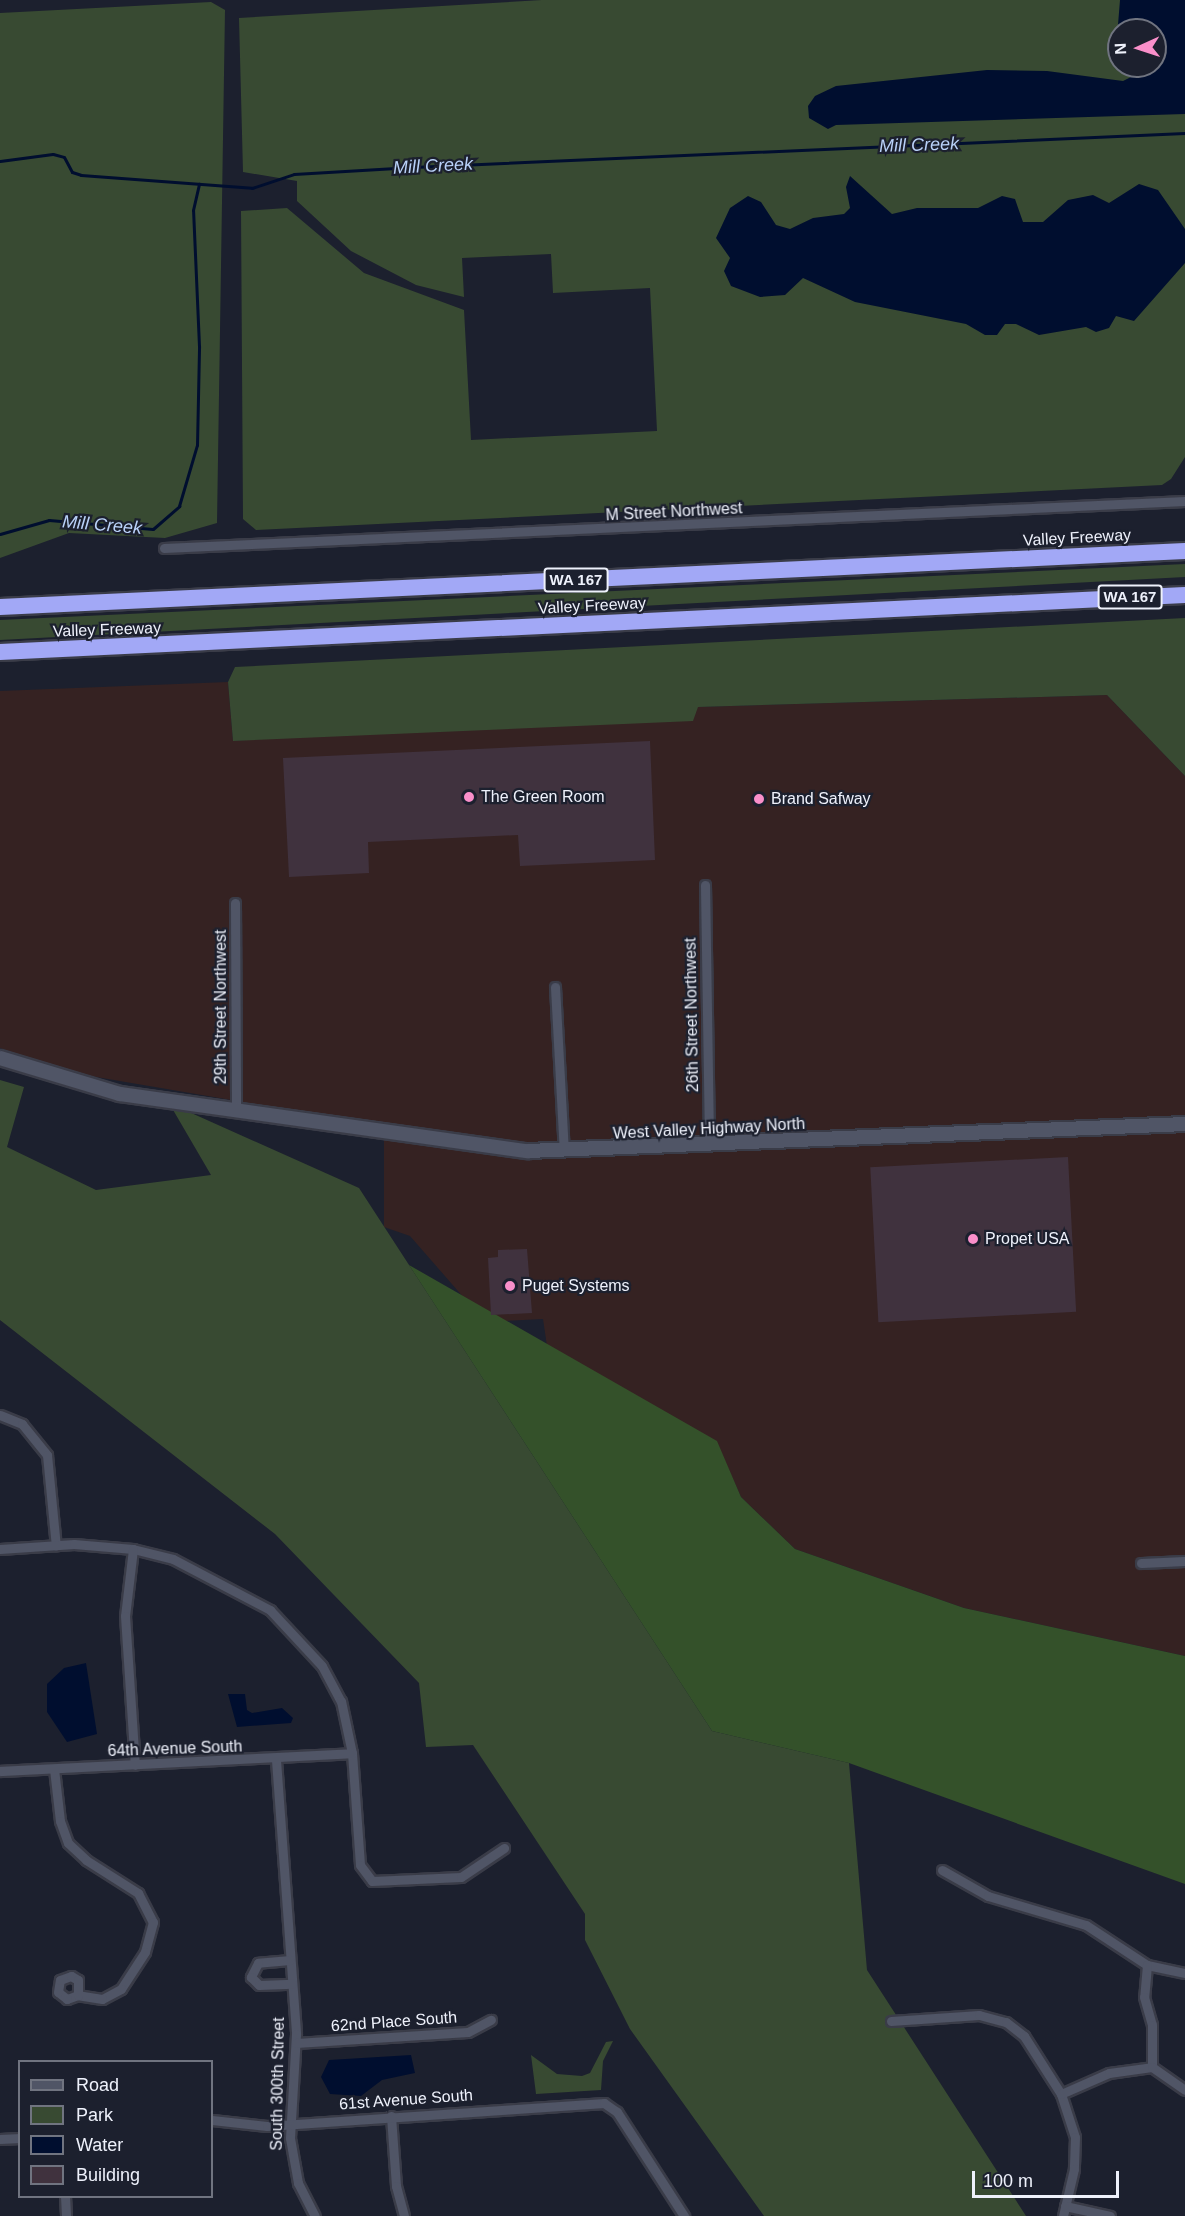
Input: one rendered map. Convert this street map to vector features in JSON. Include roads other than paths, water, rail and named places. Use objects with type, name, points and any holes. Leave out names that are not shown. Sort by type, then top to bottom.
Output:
[{"type":"highway","name":"Valley Freeway","points":[[0,607],[1185,550]]},
{"type":"highway","name":"Valley Freeway","points":[[0,652],[1185,594]]},
{"type":"main road","name":"West Valley Highway North","points":[[0,1058],[120,1094],[462,1145],[564,1151],[1185,1124]]},
{"type":"street","name":"M Street Northwest","points":[[164,548],[1185,501]]},
{"type":"street","name":"26th Street Northwest","points":[[705,885],[709,1145]]},
{"type":"street","name":"29th Street Northwest","points":[[235,903],[236,1110]]},
{"type":"street","points":[[555,987],[564,1151]]},
{"type":"street","points":[[0,1415],[22,1424],[46,1455],[56,1546]]},
{"type":"street","points":[[0,1549],[56,1546],[133,1550],[173,1559],[270,1610],[301,1641],[341,1701],[352,1754],[360,1865],[372,1881],[461,1877],[504,1848]]},
{"type":"street","points":[[133,1550],[125,1616],[135,1765]]},
{"type":"street","points":[[1141,1563],[1185,1561]]},
{"type":"street","name":"64th Avenue South","points":[[0,1771],[276,1760],[352,1754]]},
{"type":"street","name":"South 300th Street","points":[[276,1760],[296,2043],[291,2125],[296,2175],[315,2216]]},
{"type":"street","points":[[54,1769],[60,1821],[68,1843],[86,1860],[138,1893],[153,1922],[147,1947],[121,1989],[102,1999],[78,1995]]},
{"type":"street","points":[[942,1870],[988,1896],[1086,1925],[1147,1965],[1185,1973]]},
{"type":"street","points":[[291,1960],[258,1963],[251,1977],[259,1985],[292,1983]]},
{"type":"street","points":[[1147,1965],[1144,1997],[1152,2025],[1152,2067]]},
{"type":"street","points":[[891,2020],[979,2015],[1006,2022],[1024,2036],[1061,2094],[1075,2137],[1064,2211],[1110,2216]]},
{"type":"street","name":"62nd Place South","points":[[296,2043],[468,2032],[491,2020]]},
{"type":"street","points":[[1061,2094],[1109,2073],[1152,2067],[1185,2090]]},
{"type":"street","name":"61st Avenue South","points":[[213,2120],[291,2125],[391,2116],[603,2103],[617,2112],[684,2216]]},
{"type":"street","points":[[391,2116],[396,2186],[404,2216]]},
{"type":"street","points":[[0,2139],[18,2138]]},
{"type":"street","points":[[65,2198],[66,2216]]},
{"type":"water","points":[[1120,0],[1185,0],[1185,114],[836,125],[828,129],[809,118],[808,106],[815,96],[836,86],[987,70],[1047,71],[1123,81],[1129,78],[1167,78],[1167,18],[1119,18]]},
{"type":"water","points":[[850,176],[892,214],[917,208],[978,208],[1002,196],[1015,199],[1023,222],[1043,222],[1068,200],[1093,195],[1109,203],[1139,184],[1158,190],[1185,229],[1185,263],[1134,321],[1116,316],[1109,328],[1096,332],[1086,327],[1039,335],[1016,324],[1005,324],[997,335],[985,335],[966,324],[855,302],[803,278],[785,295],[760,297],[731,286],[724,271],[730,258],[716,238],[730,208],[748,196],[761,202],[776,225],[790,229],[813,218],[844,214],[850,208],[846,187]]},
{"type":"water","points":[[86,1663],[97,1734],[67,1742],[47,1712],[47,1684],[64,1668]]},
{"type":"water","points":[[228,1694],[245,1694],[247,1710],[252,1713],[282,1708],[293,1718],[291,1723],[237,1727]]},
{"type":"water","points":[[411,2055],[415,2073],[382,2080],[361,2096],[330,2094],[321,2077],[329,2060]]},
{"type":"waterway","name":"Mill Creek","points":[[0,161],[53,154],[64,157],[72,172],[81,175],[252,188],[294,174],[1185,133]]},
{"type":"waterway","name":"Mill Creek","points":[[0,534],[49,520],[153,529],[179,506],[197,445],[199,346],[193,210],[199,184]]},
{"type":"place","name":"The Green Room","points":[[469,797]]},
{"type":"place","name":"Brand Safway","points":[[759,799]]},
{"type":"place","name":"Propet USA","points":[[973,1239]]},
{"type":"place","name":"Puget Systems","points":[[510,1286]]}]
